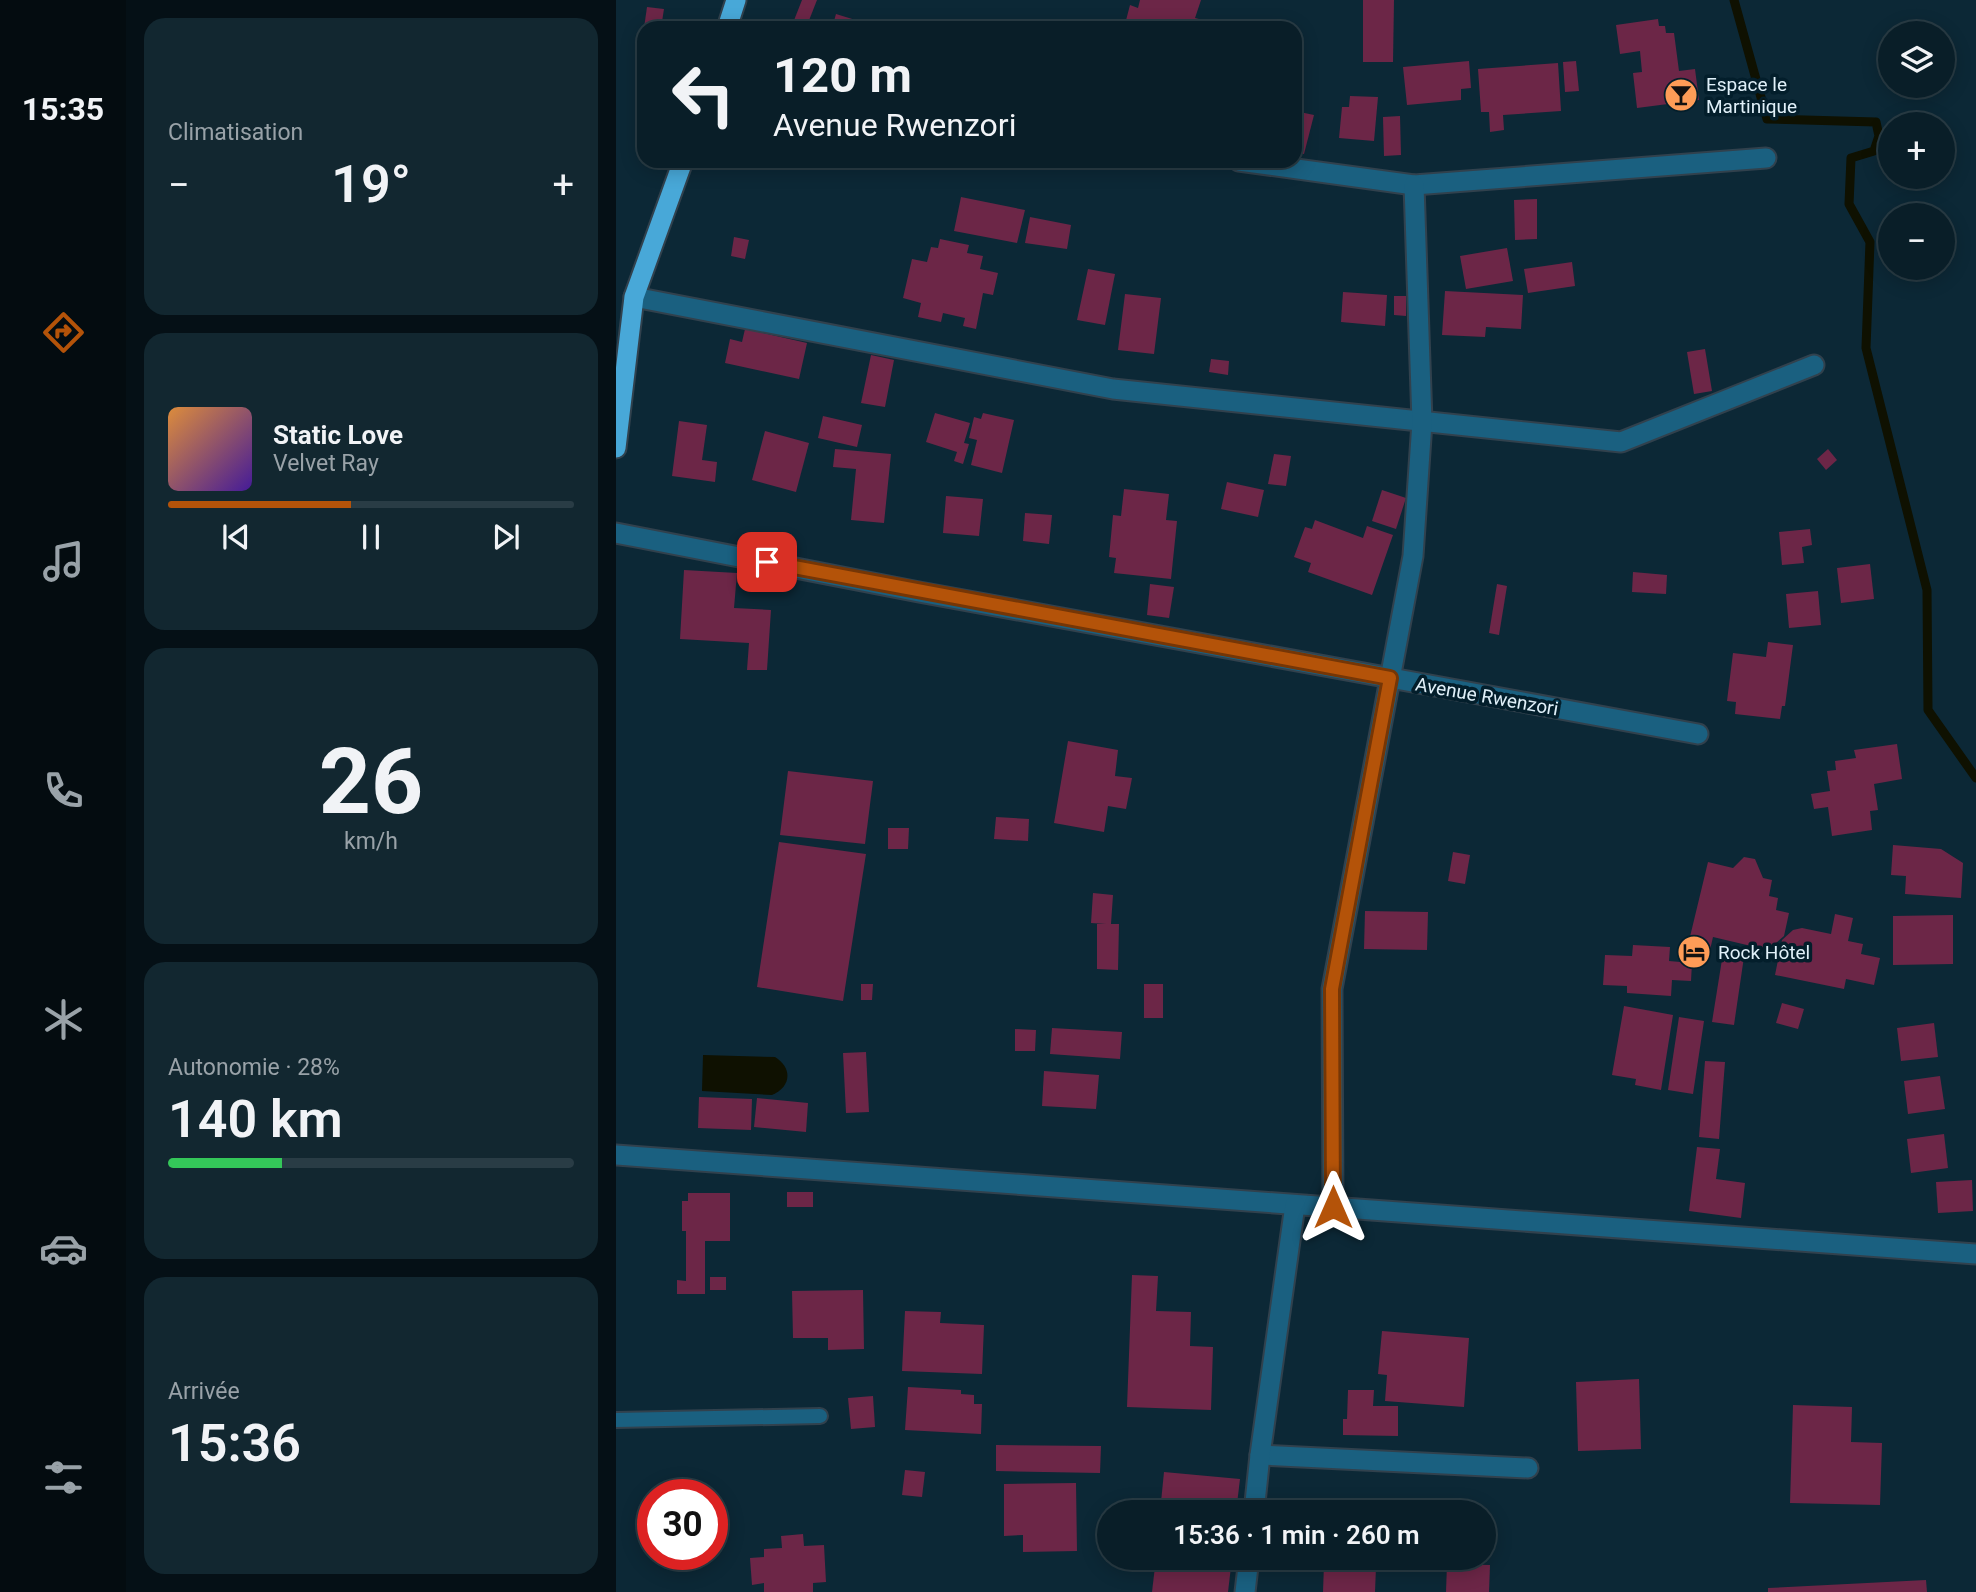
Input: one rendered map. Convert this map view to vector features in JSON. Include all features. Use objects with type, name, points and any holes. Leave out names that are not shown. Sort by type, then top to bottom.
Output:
[{"type":"highway","points":[[729,21],[736,0]]},
{"type":"highway","points":[[616,449],[634,297],[680,168]]},
{"type":"street","points":[[1290,168],[1414,185],[1766,158]]},
{"type":"street","points":[[1333,1207],[1332,989],[1413,556],[1422,422],[1414,185]]},
{"type":"street","points":[[634,297],[1113,389],[1621,442],[1814,365]]},
{"type":"street","name":"Avenue Rwenzori","points":[[616,533],[919,592],[1698,734]]},
{"type":"street","points":[[616,1155],[1976,1254]]},
{"type":"street","points":[[1255,1500],[1294,1205]]},
{"type":"street","points":[[1259,1455],[1528,1468]]},
{"type":"street","points":[[1245,1592],[1248,1570]]},
{"type":"lane","points":[[616,1420],[820,1416]]},
{"type":"shaded area","points":[[703,1055],[775,1057],[785,1066],[786,1082],[772,1095],[702,1091]]},
{"type":"building","points":[[802,0],[817,0],[809,21],[794,21]]},
{"type":"building","points":[[1140,0],[1201,0],[1195,18],[1207,21],[1126,21],[1130,5],[1138,8]]},
{"type":"building","points":[[1363,0],[1394,0],[1393,62],[1363,62]]},
{"type":"building","points":[[647,7],[664,9],[662,21],[645,21]]},
{"type":"building","points":[[836,14],[859,21],[834,21]]},
{"type":"building","points":[[1658,19],[1659,26],[1665,26],[1666,33],[1674,33],[1679,71],[1695,69],[1699,100],[1637,108],[1633,73],[1642,72],[1640,51],[1620,54],[1616,25]]},
{"type":"building","points":[[1469,61],[1471,88],[1461,89],[1461,100],[1407,105],[1403,67]]},
{"type":"building","points":[[1576,61],[1579,91],[1565,92],[1563,62]]},
{"type":"building","points":[[1558,63],[1561,111],[1503,115],[1504,130],[1490,132],[1489,112],[1481,112],[1478,69]]},
{"type":"building","points":[[1350,96],[1378,97],[1374,141],[1339,138],[1342,107],[1349,107]]},
{"type":"building","points":[[1302,112],[1314,115],[1302,154]]},
{"type":"building","points":[[1400,116],[1401,155],[1384,156],[1383,117]]},
{"type":"building","points":[[961,197],[1025,210],[1017,243],[954,231]]},
{"type":"building","points":[[1537,199],[1537,239],[1515,240],[1514,200]]},
{"type":"building","points":[[1030,217],[1071,225],[1067,249],[1025,243]]},
{"type":"building","points":[[734,237],[749,240],[745,259],[731,256]]},
{"type":"building","points":[[940,239],[969,245],[967,253],[983,256],[980,269],[998,273],[993,295],[983,293],[976,329],[963,326],[965,318],[943,313],[941,322],[918,317],[921,303],[903,298],[912,259],[927,262],[931,247],[938,248]]},
{"type":"building","points":[[1507,248],[1513,281],[1466,289],[1460,256]]},
{"type":"building","points":[[1572,262],[1575,286],[1528,293],[1524,269]]},
{"type":"building","points":[[1088,269],[1115,274],[1105,325],[1077,320]]},
{"type":"building","points":[[1445,291],[1523,295],[1521,329],[1486,327],[1485,337],[1442,335]]},
{"type":"building","points":[[1343,292],[1387,295],[1385,326],[1341,322]]},
{"type":"building","points":[[1125,294],[1161,298],[1154,354],[1118,350]]},
{"type":"building","points":[[1394,296],[1406,296],[1406,316],[1394,315]]},
{"type":"building","points":[[745,329],[807,343],[799,379],[725,363],[730,339],[742,342]]},
{"type":"building","points":[[1705,349],[1712,391],[1694,394],[1687,352]]},
{"type":"building","points":[[871,355],[894,360],[885,407],[861,403]]},
{"type":"building","points":[[1211,359],[1229,361],[1228,375],[1209,372]]},
{"type":"building","points":[[935,413],[970,423],[964,443],[969,444],[963,464],[954,461],[957,452],[926,442]]},
{"type":"building","points":[[983,413],[1014,420],[1002,473],[971,465],[977,440],[969,438],[974,417],[981,419]]},
{"type":"building","points":[[823,416],[862,425],[857,447],[818,438]]},
{"type":"building","points":[[679,421],[707,425],[702,460],[717,462],[715,482],[672,476]]},
{"type":"building","points":[[765,431],[809,443],[796,492],[752,480]]},
{"type":"building","points":[[835,449],[891,454],[884,523],[851,520],[856,469],[833,467]]},
{"type":"building","points":[[1828,449],[1837,460],[1826,470],[1817,459]]},
{"type":"building","points":[[1274,454],[1291,456],[1286,486],[1268,484]]},
{"type":"building","points":[[1227,482],[1264,490],[1258,517],[1221,509]]},
{"type":"building","points":[[1124,489],[1169,494],[1166,520],[1177,521],[1171,579],[1114,573],[1116,558],[1109,557],[1113,515],[1121,516]]},
{"type":"building","points":[[1382,490],[1406,498],[1396,529],[1372,521]]},
{"type":"building","points":[[946,496],[983,499],[979,536],[943,533]]},
{"type":"building","points":[[1025,513],[1052,515],[1049,544],[1023,541]]},
{"type":"building","points":[[1315,520],[1363,538],[1367,526],[1393,535],[1372,595],[1308,572],[1311,563],[1294,557],[1305,527],[1312,529]]},
{"type":"building","points":[[1810,529],[1812,545],[1802,547],[1804,563],[1782,565],[1779,532]]},
{"type":"building","points":[[1870,564],[1874,599],[1841,603],[1837,568]]},
{"type":"building","points":[[684,570],[737,573],[734,608],[771,610],[767,670],[747,670],[749,643],[680,639]]},
{"type":"building","points":[[1633,572],[1667,575],[1666,594],[1632,592]]},
{"type":"building","points":[[1150,584],[1174,587],[1169,618],[1147,615]]},
{"type":"building","points":[[1497,584],[1507,586],[1499,635],[1489,633]]},
{"type":"building","points":[[1818,591],[1821,625],[1789,628],[1786,594]]},
{"type":"building","points":[[1768,642],[1793,645],[1785,706],[1782,706],[1780,719],[1735,714],[1736,702],[1727,701],[1733,653],[1766,657]]},
{"type":"building","points":[[1068,741],[1118,750],[1115,776],[1132,778],[1126,809],[1108,806],[1104,832],[1054,823]]},
{"type":"building","points":[[1897,744],[1902,779],[1874,784],[1878,810],[1870,811],[1872,830],[1832,836],[1828,807],[1814,809],[1811,794],[1830,791],[1827,771],[1836,770],[1835,761],[1856,758],[1854,750]]},
{"type":"building","points":[[788,771],[873,781],[865,844],[780,835]]},
{"type":"building","points":[[996,817],[1029,819],[1028,841],[994,839]]},
{"type":"building","points":[[888,828],[909,828],[908,849],[888,849]]},
{"type":"building","points":[[779,842],[866,854],[843,1001],[757,987]]},
{"type":"building","points":[[1893,845],[1941,849],[1963,863],[1961,898],[1905,894],[1906,876],[1891,875]]},
{"type":"building","points":[[1453,852],[1470,855],[1465,884],[1448,881]]},
{"type":"building","points":[[1744,857],[1755,859],[1763,878],[1772,880],[1769,896],[1778,898],[1776,910],[1789,913],[1784,936],[1768,950],[1713,937],[1710,950],[1688,945],[1708,862],[1733,868]]},
{"type":"building","points":[[1093,893],[1113,895],[1111,924],[1119,924],[1118,970],[1097,969],[1097,924],[1106,924],[1091,923]]},
{"type":"building","points":[[1365,911],[1428,912],[1427,950],[1364,949]]},
{"type":"building","points":[[1835,914],[1853,918],[1848,941],[1863,944],[1861,954],[1880,958],[1874,985],[1846,979],[1844,989],[1775,975],[1782,940],[1793,930],[1802,928],[1831,934]]},
{"type":"building","points":[[1953,915],[1953,964],[1893,965],[1893,916]]},
{"type":"building","points":[[1633,945],[1670,947],[1669,961],[1692,963],[1691,981],[1672,980],[1671,996],[1627,993],[1627,986],[1603,985],[1605,955],[1632,956]]},
{"type":"building","points":[[1724,947],[1745,950],[1734,1025],[1712,1022]]},
{"type":"building","points":[[861,984],[873,984],[872,1000],[861,1000]]},
{"type":"building","points":[[1144,984],[1163,984],[1163,1018],[1144,1018]]},
{"type":"building","points":[[1782,1003],[1804,1009],[1798,1029],[1776,1023]]},
{"type":"building","points":[[1624,1006],[1673,1015],[1661,1090],[1635,1085],[1636,1079],[1612,1075]]},
{"type":"building","points":[[1679,1017],[1704,1021],[1693,1094],[1668,1090]]},
{"type":"building","points":[[1934,1023],[1938,1057],[1901,1061],[1897,1028]]},
{"type":"building","points":[[1052,1028],[1122,1032],[1120,1059],[1050,1054]]},
{"type":"building","points":[[1015,1029],[1036,1030],[1035,1051],[1015,1051]]},
{"type":"building","points":[[866,1052],[869,1112],[846,1113],[843,1053]]},
{"type":"building","points":[[1705,1061],[1725,1062],[1719,1139],[1699,1137]]},
{"type":"building","points":[[1044,1071],[1099,1075],[1096,1109],[1042,1106]]},
{"type":"building","points":[[1940,1076],[1945,1109],[1908,1114],[1904,1081]]},
{"type":"building","points":[[699,1097],[752,1099],[751,1130],[698,1128]]},
{"type":"building","points":[[757,1098],[808,1103],[806,1132],[754,1127]]},
{"type":"building","points":[[1944,1134],[1948,1168],[1911,1173],[1907,1139]]},
{"type":"building","points":[[1697,1147],[1720,1149],[1716,1179],[1745,1183],[1741,1218],[1689,1211]]},
{"type":"building","points":[[1972,1180],[1973,1211],[1938,1213],[1936,1182]]},
{"type":"building","points":[[787,1192],[813,1192],[813,1207],[787,1207]]},
{"type":"building","points":[[688,1193],[730,1193],[730,1241],[705,1241],[705,1294],[677,1294],[677,1280],[686,1281],[686,1231],[682,1231],[682,1201],[688,1201]]},
{"type":"building","points":[[1132,1275],[1158,1276],[1156,1311],[1191,1312],[1190,1346],[1213,1347],[1211,1410],[1127,1407]]},
{"type":"building","points":[[710,1277],[726,1277],[726,1290],[710,1290]]},
{"type":"building","points":[[863,1290],[864,1349],[828,1350],[828,1338],[793,1338],[792,1291]]},
{"type":"building","points":[[905,1311],[941,1312],[940,1323],[984,1325],[982,1374],[902,1371]]},
{"type":"building","points":[[1382,1331],[1469,1338],[1464,1407],[1385,1401],[1387,1375],[1378,1374]]},
{"type":"building","points":[[1639,1379],[1641,1449],[1578,1451],[1576,1382]]},
{"type":"building","points":[[908,1387],[961,1390],[961,1394],[974,1395],[974,1404],[982,1404],[981,1434],[905,1430]]},
{"type":"building","points":[[1348,1390],[1374,1390],[1373,1406],[1398,1406],[1398,1436],[1343,1435],[1343,1419],[1347,1419]]},
{"type":"building","points":[[873,1396],[875,1427],[851,1429],[848,1398]]},
{"type":"building","points":[[1793,1405],[1852,1407],[1851,1442],[1882,1443],[1880,1505],[1790,1503]]},
{"type":"building","points":[[996,1445],[1101,1446],[1100,1473],[996,1471]]},
{"type":"building","points":[[905,1470],[925,1472],[922,1497],[902,1495]]},
{"type":"building","points":[[1164,1472],[1240,1479],[1237,1500],[1161,1500]]},
{"type":"building","points":[[1076,1483],[1077,1551],[1023,1552],[1023,1535],[1004,1536],[1004,1484]]},
{"type":"building","points":[[803,1534],[804,1546],[824,1545],[826,1582],[813,1583],[813,1592],[764,1592],[764,1583],[752,1585],[750,1558],[764,1557],[764,1549],[782,1548],[781,1536]]},
{"type":"building","points":[[1155,1570],[1231,1570],[1228,1592],[1152,1592]]},
{"type":"building","points":[[1324,1570],[1376,1570],[1375,1592],[1323,1592]]},
{"type":"building","points":[[1447,1570],[1490,1570],[1489,1592],[1446,1592]]},
{"type":"building","points":[[1926,1580],[1927,1592],[1768,1592],[1768,1588]]},
{"type":"waterway","points":[[1734,0],[1767,119],[1876,122],[1879,136],[1874,151],[1851,158],[1849,204],[1870,242],[1866,348],[1927,590],[1928,710],[1976,778]]},
{"type":"place","name":"Espace le Martinique","points":[[1681,95]]},
{"type":"place","name":"Rock Hôtel","points":[[1694,952]]},
{"type":"route","points":[[767,562],[1390,678],[1332,989],[1333,1207]]}]
